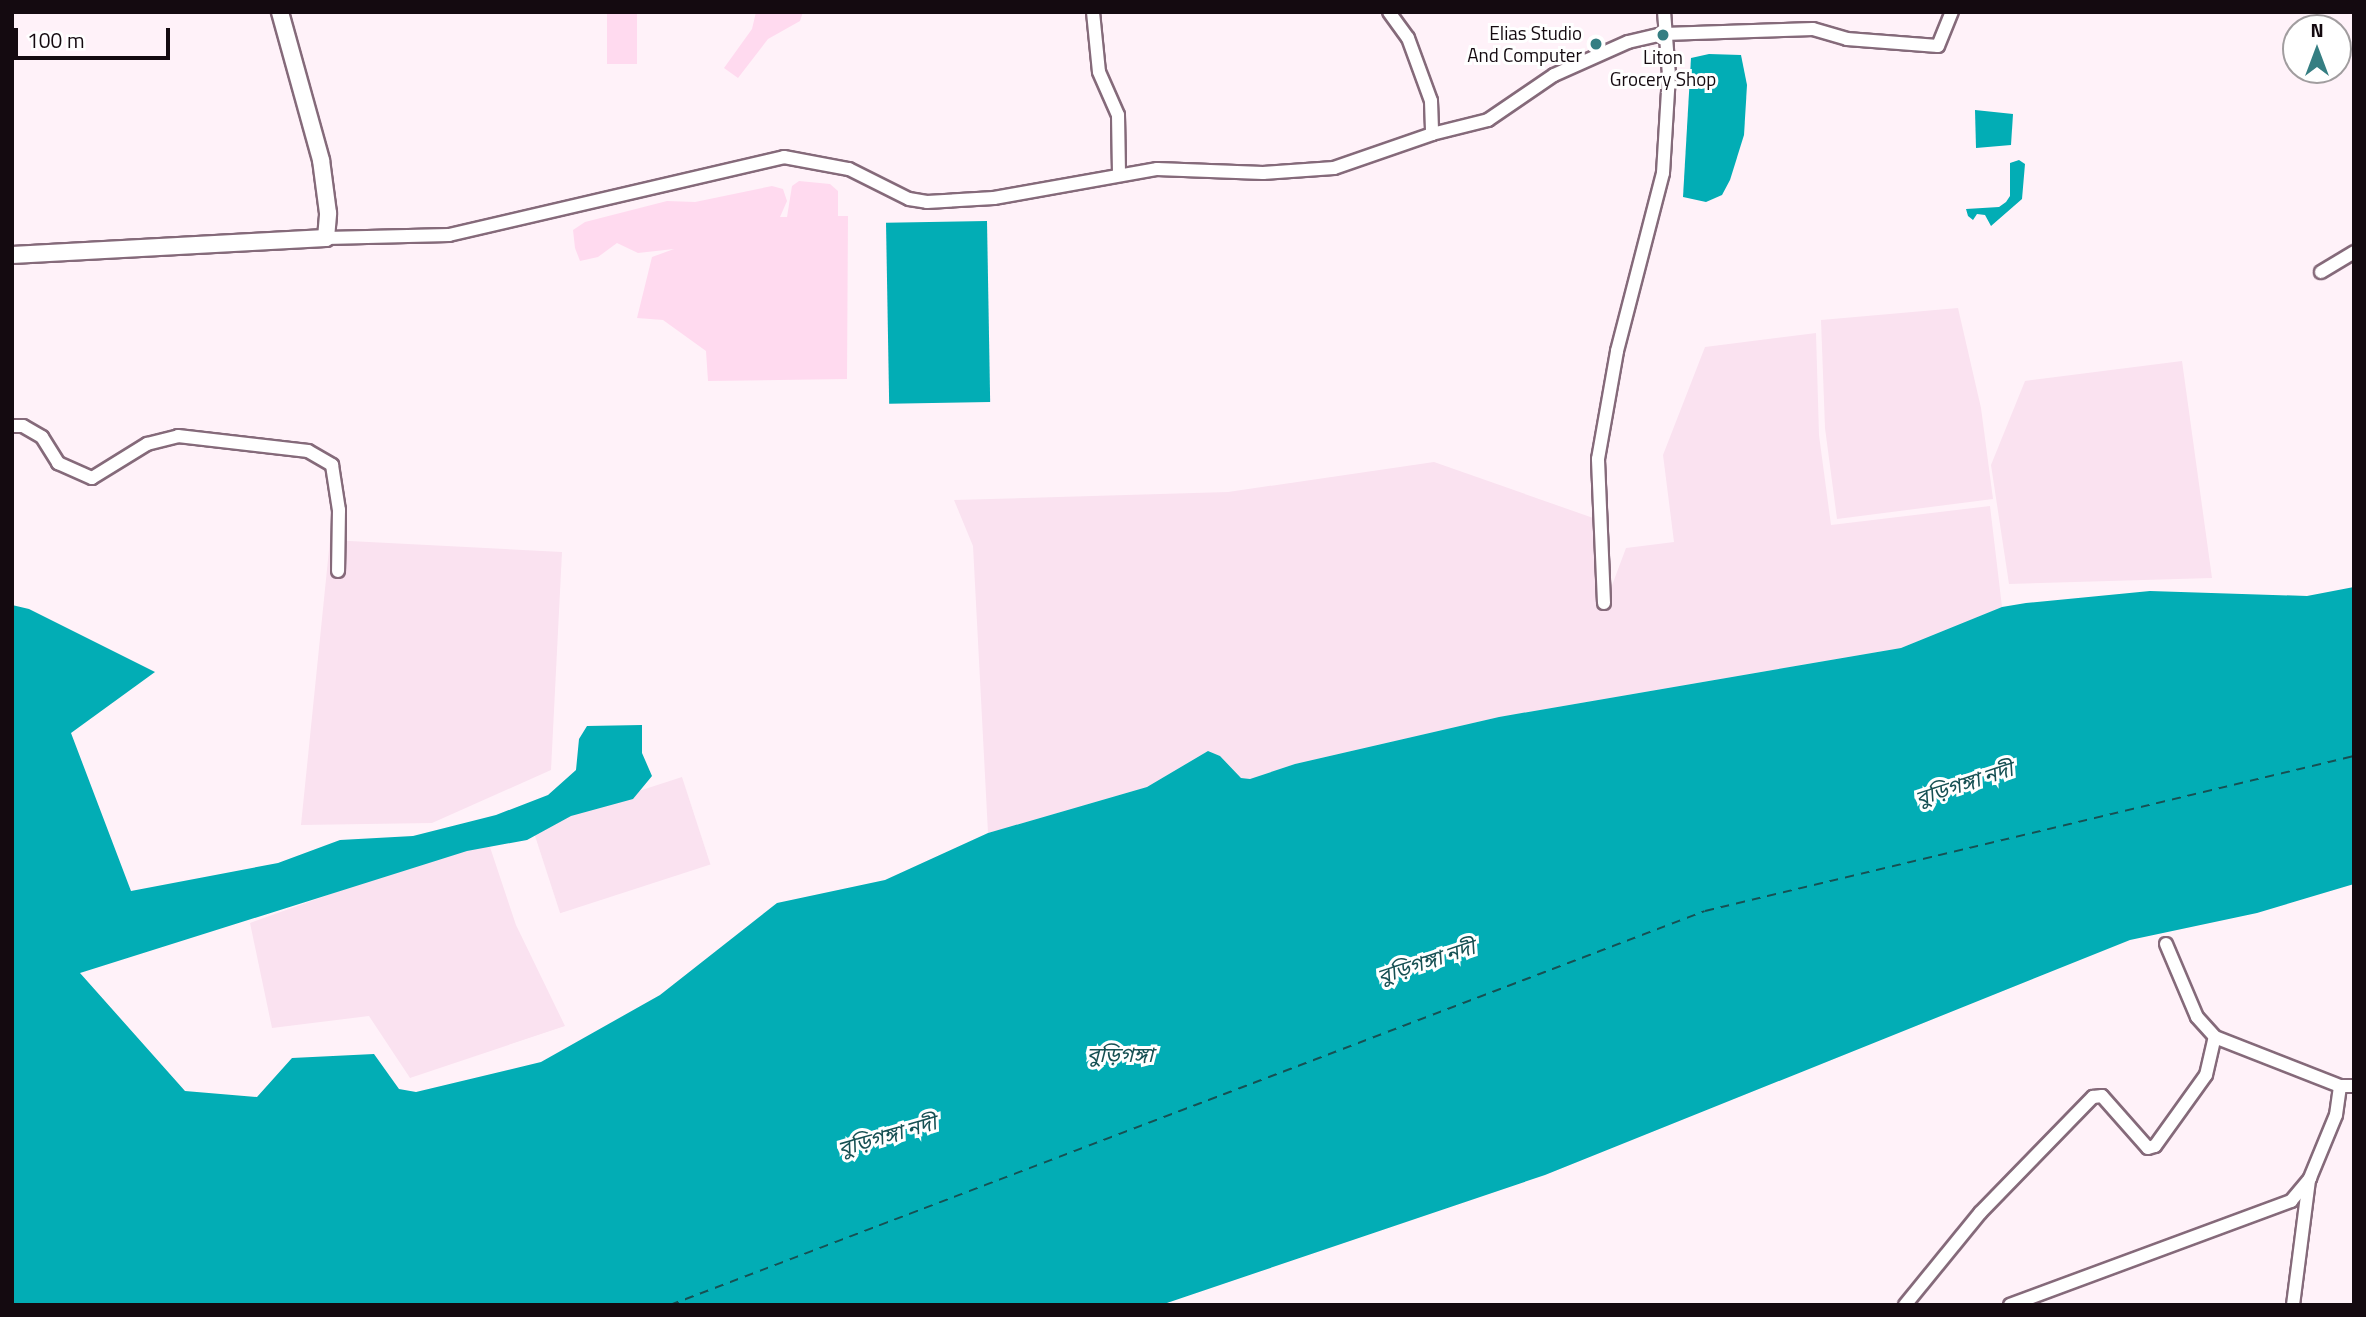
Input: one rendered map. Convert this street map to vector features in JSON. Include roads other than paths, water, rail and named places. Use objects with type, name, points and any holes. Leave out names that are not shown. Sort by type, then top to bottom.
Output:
[{"type":"street","points":[[279,12],[321,160],[328,213],[326,238]]},
{"type":"street","points":[[1093,12],[1099,72],[1118,115],[1119,173]]},
{"type":"street","points":[[1389,12],[1408,38],[1431,102],[1432,134]]},
{"type":"street","points":[[1604,603],[1598,458],[1631,290],[1663,173],[1669,75],[1664,12]]},
{"type":"street","points":[[12,255],[326,238],[449,235],[763,159],[784,157],[849,169],[909,199],[927,202],[994,198],[1119,173],[1181,168],[1263,173],[1334,168],[1432,134],[1488,120],[1595,53],[1664,34],[1813,29],[1847,39],[1932,46],[1943,41],[1952,12]]},
{"type":"street","points":[[2321,272],[2354,252]]},
{"type":"street","points":[[12,426],[23,426],[42,438],[58,463],[92,478],[147,443],[178,436],[309,451],[332,465],[339,510],[338,571]]},
{"type":"street","points":[[2166,944],[2197,1017],[2215,1037],[2347,1086],[2310,1178],[2293,1305]]},
{"type":"street","points":[[1905,1305],[1980,1213],[2093,1097],[2102,1096],[2148,1148],[2155,1146],[2206,1075],[2215,1037]]},
{"type":"street","points":[[2010,1305],[2232,1221],[2270,1211],[2291,1201],[2310,1178]]},
{"type":"water","points":[[1709,54],[1741,55],[1747,85],[1744,135],[1730,180],[1722,195],[1706,202],[1683,197],[1691,58]]},
{"type":"water","points":[[1975,110],[2013,114],[2011,145],[1976,148]]},
{"type":"water","points":[[2019,160],[2025,164],[2022,199],[1991,226],[1985,215],[1977,214],[1973,220],[1968,216],[1966,209],[1999,207],[2006,202],[2010,196],[2010,163]]},
{"type":"water","points":[[987,221],[990,402],[889,404],[886,223]]},
{"type":"water","name":"বুড়িগঙ্গা","points":[[2354,587],[2354,884],[2257,913],[2130,940],[1545,1175],[1161,1305],[12,1305],[12,605],[29,609],[155,672],[71,733],[131,891],[278,863],[340,840],[413,836],[496,815],[548,795],[576,770],[579,739],[587,726],[642,725],[642,753],[652,776],[633,799],[571,816],[527,840],[467,851],[80,973],[185,1091],[257,1097],[292,1058],[374,1054],[399,1089],[416,1092],[541,1062],[660,995],[777,903],[885,880],[988,833],[1147,787],[1208,751],[1220,756],[1241,778],[1250,779],[1295,764],[1499,717],[1901,648],[2002,607],[2150,591],[2307,596]]},
{"type":"place","name":"Liton Grocery Shop","points":[[1663,35]]},
{"type":"place","name":"Elias Studio And Computer","points":[[1596,44]]},
{"type":"water label","name":"বুড়িগঙ্গা নদী","points":[[1964,783]]},
{"type":"water label","name":"বুড়িগঙ্গা নদী","points":[[1426,961]]},
{"type":"water label","name":"বুড়িগঙ্গা নদী","points":[[887,1135]]}]
